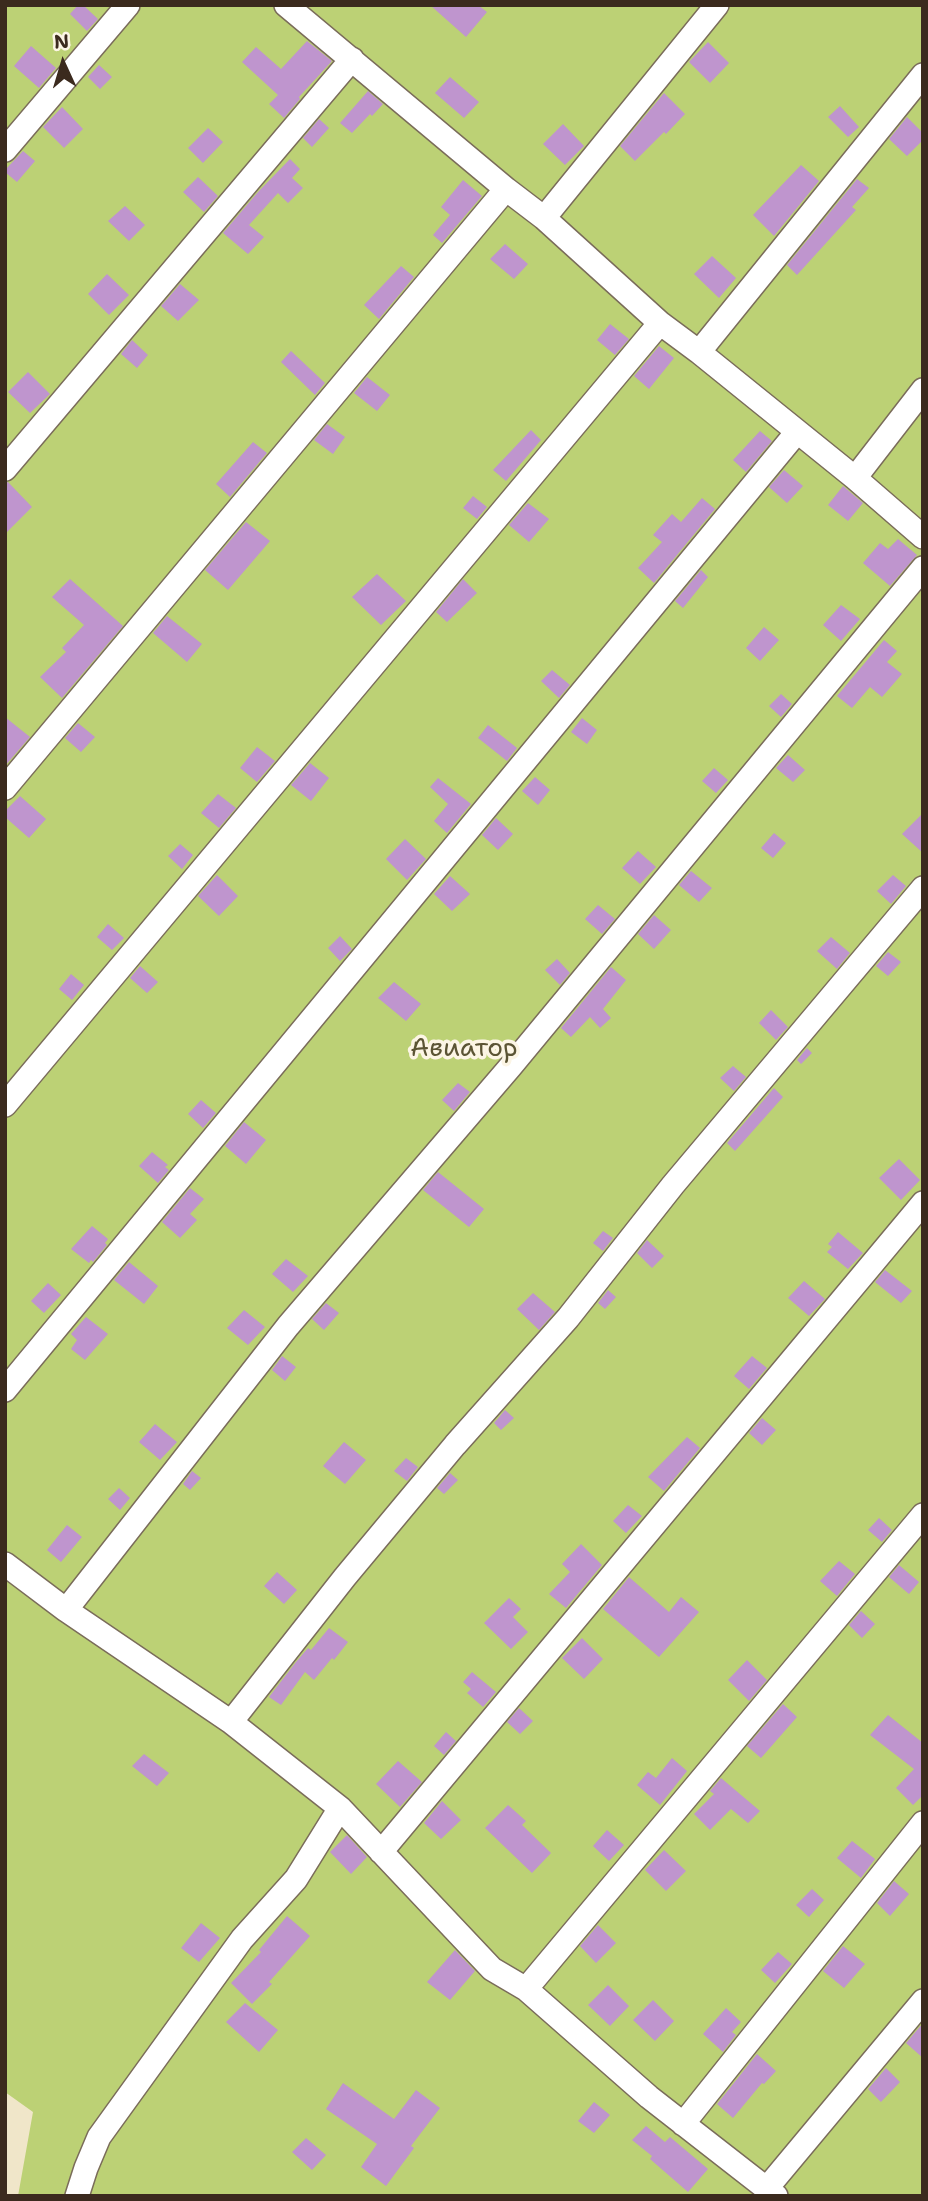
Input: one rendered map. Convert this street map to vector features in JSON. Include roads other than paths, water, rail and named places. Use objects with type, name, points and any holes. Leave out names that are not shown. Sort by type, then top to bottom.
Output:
[{"type":"street","points":[[5,150],[128,5]]},
{"type":"street","points":[[286,5],[544,218],[660,323],[855,478],[923,537]]},
{"type":"street","points":[[544,218],[718,5]]},
{"type":"street","points":[[5,469],[352,59]]},
{"type":"street","points":[[699,352],[923,75]]},
{"type":"street","points":[[5,788],[506,189]]},
{"type":"street","points":[[5,1105],[660,323]]},
{"type":"street","points":[[855,478],[923,390]]},
{"type":"street","points":[[5,1390],[797,432]]},
{"type":"street","points":[[66,1610],[288,1326],[511,1066],[923,568]]},
{"type":"street","points":[[231,1722],[345,1577],[455,1445],[568,1318],[673,1185],[923,888]]},
{"type":"street","points":[[381,1852],[923,1203]]},
{"type":"street","points":[[526,1989],[923,1515]]},
{"type":"street","points":[[5,1564],[66,1610],[231,1722],[340,1808],[492,1969],[526,1989],[683,2124],[772,2192],[923,2001]]},
{"type":"street","points":[[77,2196],[99,2137],[242,1938],[296,1879],[340,1808]]},
{"type":"street","points":[[683,2124],[923,1823]]},
{"type":"park label","name":"Авиатор","points":[[464,1049]]}]
